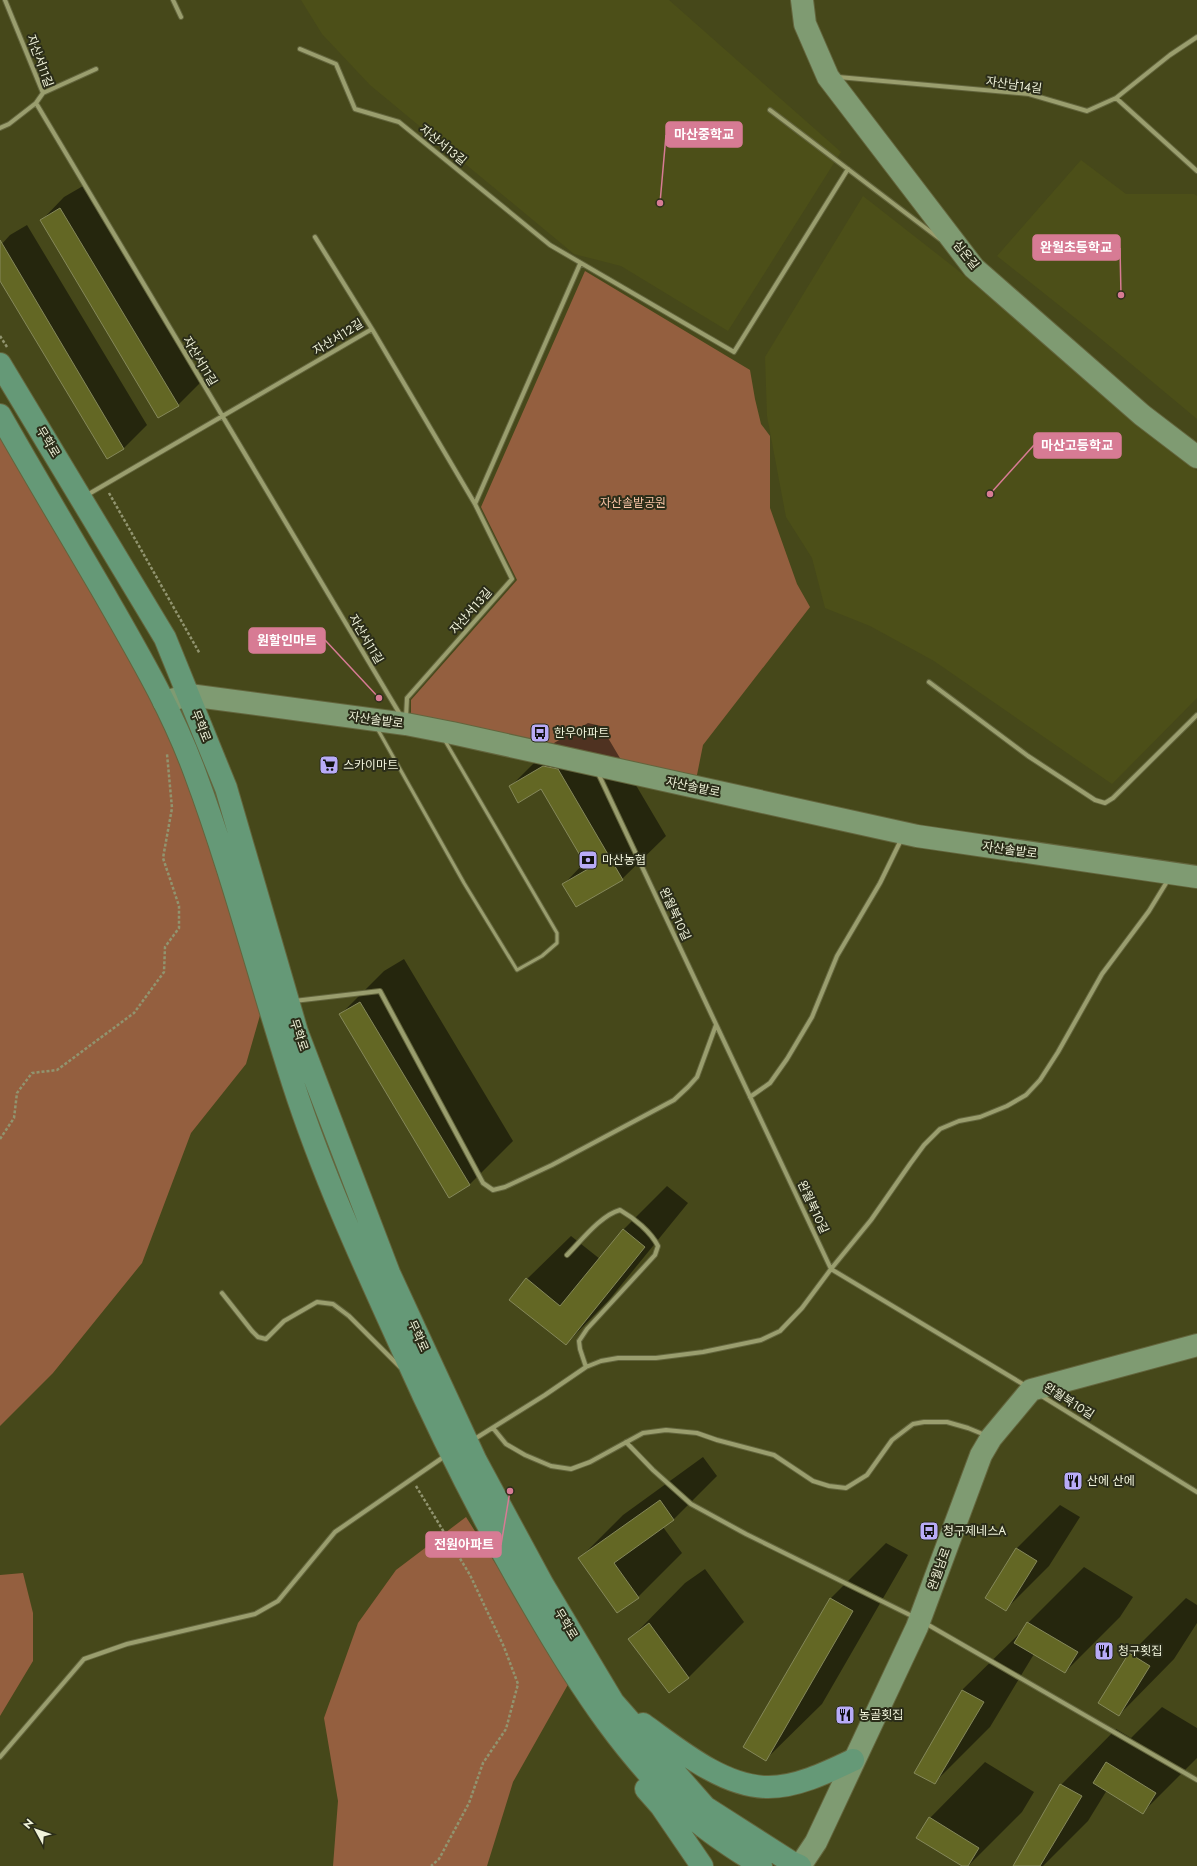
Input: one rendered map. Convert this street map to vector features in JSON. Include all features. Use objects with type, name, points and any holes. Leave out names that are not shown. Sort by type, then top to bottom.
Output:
[{"type":"main road","name":"심온길","points":[[802,0],[805,24],[828,76],[971,263],[1142,415],[1197,457]]},
{"type":"main road","name":"무학로","points":[[0,364],[165,638],[226,788],[299,1039],[458,1448],[505,1558],[550,1635],[598,1711],[652,1776],[694,1819],[720,1839],[761,1866]]},
{"type":"main road","name":"무학로","points":[[0,415],[144,662],[164,702],[195,773],[312,1139],[347,1226],[417,1382],[543,1585],[613,1702],[706,1807],[796,1864]]},
{"type":"main road","points":[[164,702],[189,695]]},
{"type":"main road","name":"자산솔밭로","points":[[189,695],[406,724],[904,834],[1197,878]]},
{"type":"main road","points":[[1031,1390],[1197,1345]]},
{"type":"main road","name":"완월남로","points":[[796,1864],[816,1842],[853,1760],[920,1620],[981,1455],[991,1438],[1031,1390]]},
{"type":"main road","name":"무학로","points":[[613,1702],[718,1775],[744,1783],[767,1787],[796,1783],[853,1760]]},
{"type":"main road","name":"무학로","points":[[608,1723],[626,1763],[661,1806],[702,1866]]},
{"type":"street","name":"자산서11길","points":[[5,0],[43,93],[36,103],[222,418],[406,724]]},
{"type":"street","points":[[173,0],[181,17]]},
{"type":"street","name":"자산남14길","points":[[828,76],[1029,94],[1087,111],[1116,98],[1170,55],[1197,37]]},
{"type":"street","name":"자산서13길","points":[[300,49],[336,64],[355,109],[399,122],[550,245],[580,264],[734,352],[848,169]]},
{"type":"street","points":[[43,93],[96,69]]},
{"type":"street","points":[[1116,98],[1197,171]]},
{"type":"street","points":[[0,128],[9,124],[36,103]]},
{"type":"street","points":[[770,110],[946,244]]},
{"type":"street","name":"자산서12길","points":[[82,498],[222,418],[372,329],[315,237]]},
{"type":"street","points":[[952,249],[971,263]]},
{"type":"street","points":[[475,504],[580,264]]},
{"type":"street","name":"자산서13길","points":[[372,329],[475,504],[512,580],[406,698],[406,724]]},
{"type":"street","points":[[929,682],[1028,756],[1095,800],[1105,803],[1113,798],[1197,715]]},
{"type":"street","name":"완월북10길","points":[[594,766],[831,1269],[1197,1492]]},
{"type":"street","points":[[750,1097],[770,1083],[787,1059],[808,1023],[827,984],[837,956],[880,883],[904,834]]},
{"type":"street","points":[[0,1757],[84,1659],[127,1644],[255,1614],[278,1601],[335,1532],[458,1448],[493,1428],[586,1366],[601,1361],[618,1358],[656,1358],[703,1352],[761,1340],[780,1331],[802,1308],[831,1269],[871,1220],[917,1155],[940,1129],[959,1121],[980,1117],[1007,1106],[1026,1095],[1040,1080],[1058,1052],[1102,974],[1149,911],[1171,874]]},
{"type":"street","points":[[288,1001],[380,991],[483,1183],[493,1190],[505,1187],[552,1165],[674,1100],[688,1088],[696,1077],[716,1025]]},
{"type":"street","points":[[567,1255],[599,1223],[612,1212],[620,1210],[629,1216],[654,1239],[658,1246],[655,1255],[587,1329],[579,1341],[586,1366]]},
{"type":"street","points":[[222,1293],[258,1337],[266,1338],[284,1321],[318,1302],[333,1304],[349,1316],[389,1357],[417,1382]]},
{"type":"street","points":[[493,1428],[506,1444],[551,1466],[571,1469],[584,1464],[643,1433],[666,1430],[697,1433],[717,1440],[774,1454],[813,1481],[829,1486],[846,1488],[867,1475],[892,1440],[913,1424],[924,1422],[947,1422],[968,1428],[991,1438]]},
{"type":"street","points":[[626,1442],[653,1470],[692,1504],[746,1534],[920,1620],[1197,1780]]},
{"type":"lane","points":[[372,720],[472,896],[517,970],[542,956],[557,943],[557,933],[439,731]]},
{"type":"path","points":[[104,485],[200,654]]},
{"type":"path","points":[[0,1139],[14,1118],[17,1093],[32,1074],[57,1070],[134,1013],[164,972],[165,947],[179,928],[179,906],[163,858],[172,808],[166,748]]},
{"type":"path","points":[[412,1479],[470,1575],[504,1647],[518,1684],[506,1729],[483,1763],[469,1803],[439,1859],[431,1866]]},
{"type":"shaded area","points":[[301,0],[669,0],[841,152],[728,331],[621,266],[574,254],[370,85],[322,34]]},
{"type":"shaded area","points":[[1081,160],[1126,194],[1194,194],[1197,196],[1197,419],[1094,333],[997,256]]},
{"type":"shaded area","points":[[863,196],[955,268],[1197,471],[1197,698],[1112,784],[934,661],[870,626],[825,608],[812,558],[786,517],[767,416],[765,357]]},
{"type":"green space","name":"자산솔밭공원","points":[[585,271],[750,370],[761,424],[770,436],[770,508],[797,584],[810,607],[703,745],[696,780],[411,717],[411,700],[517,580],[481,507]]},
{"type":"green space","points":[[0,431],[140,652],[267,991],[246,1064],[191,1133],[142,1263],[53,1373],[0,1426]]},
{"type":"green space","points":[[466,1517],[570,1681],[513,1782],[487,1866],[333,1866],[338,1801],[324,1718],[358,1623],[396,1570]]},
{"type":"green space","points":[[23,1573],[33,1613],[33,1661],[0,1716],[0,1575]]},
{"type":"building","points":[[60,208],[179,406],[158,418],[40,220]]},
{"type":"building","points":[[0,240],[124,449],[107,459],[0,281]]},
{"type":"building","points":[[543,766],[558,769],[623,880],[576,907],[562,884],[588,869],[541,789],[518,803],[509,786]]},
{"type":"building","points":[[360,1002],[470,1185],[449,1198],[339,1014]]},
{"type":"building","points":[[623,1229],[645,1247],[566,1345],[509,1300],[526,1278],[560,1306]]},
{"type":"building","points":[[660,1500],[674,1520],[614,1563],[639,1598],[617,1613],[578,1558]]},
{"type":"building","points":[[1016,1548],[1037,1561],[1006,1611],[985,1598]]},
{"type":"building","points":[[830,1598],[853,1611],[766,1761],[743,1747]]},
{"type":"building","points":[[1027,1622],[1078,1652],[1065,1673],[1014,1643]]},
{"type":"building","points":[[649,1623],[689,1678],[669,1693],[628,1639]]},
{"type":"building","points":[[1129,1653],[1150,1666],[1119,1716],[1098,1703]]},
{"type":"building","points":[[962,1690],[984,1702],[935,1784],[914,1773]]},
{"type":"building","points":[[1106,1762],[1156,1793],[1143,1814],[1093,1783]]},
{"type":"building","points":[[1060,1784],[1082,1796],[1040,1866],[1013,1866]]},
{"type":"building","points":[[929,1817],[979,1848],[968,1866],[962,1866],[916,1838]]},
{"type":"place","name":"마산중학교","points":[[660,203]]},
{"type":"place","name":"완월초등학교","points":[[1121,295]]},
{"type":"place","name":"마산고등학교","points":[[990,494]]},
{"type":"place","name":"원할인마트","points":[[379,698]]},
{"type":"place","name":"한우아파트","points":[[540,733]]},
{"type":"place","name":"스카이마트","points":[[329,765]]},
{"type":"place","name":"마산농협","points":[[588,860]]},
{"type":"place","name":"산에 산에","points":[[1073,1481]]},
{"type":"place","name":"전원아파트","points":[[510,1491]]},
{"type":"place","name":"청구제네스A","points":[[929,1531]]},
{"type":"place","name":"청구횟집","points":[[1104,1651]]},
{"type":"place","name":"농골횟집","points":[[845,1715]]}]
